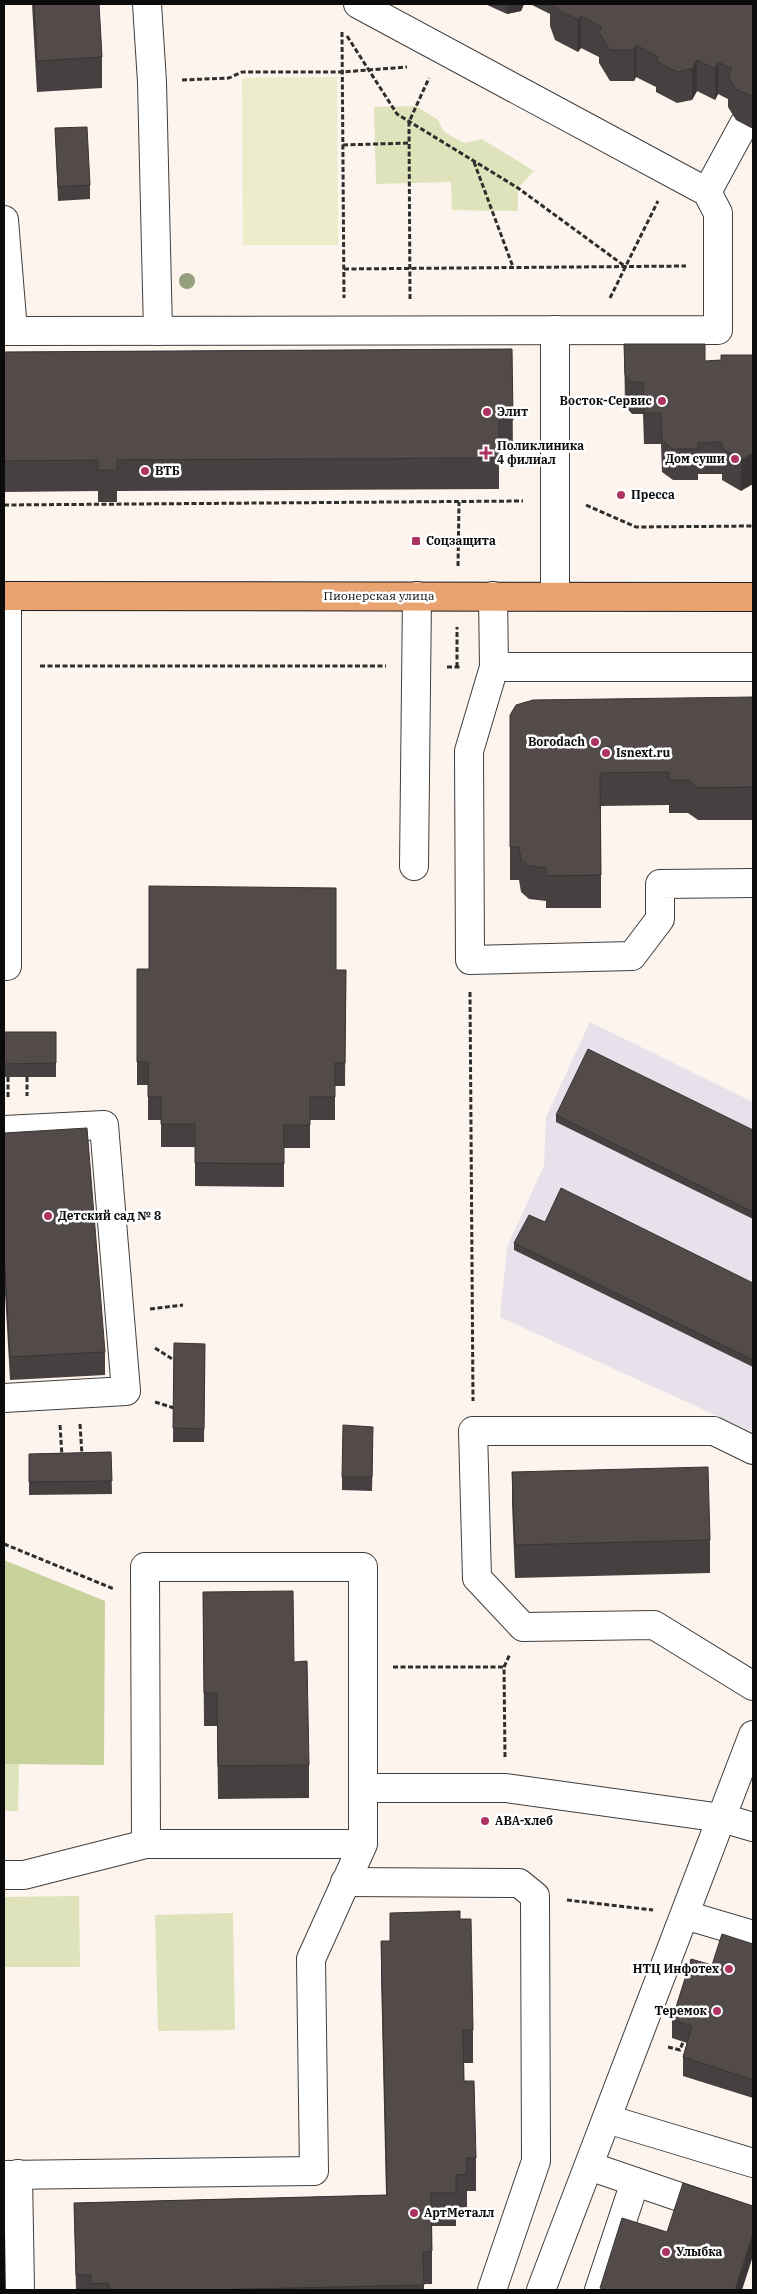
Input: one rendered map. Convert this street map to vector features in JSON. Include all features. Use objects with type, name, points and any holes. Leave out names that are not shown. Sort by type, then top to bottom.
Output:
[{"type":"main road","name":"Пионерская улица","points":[[6,596],[753,597]]},
{"type":"street","points":[[147,4],[152,82],[158,331]]},
{"type":"street","points":[[4,220],[8,331],[718,330],[718,213],[707,192],[438,57],[358,4]]},
{"type":"street","points":[[707,192],[744,124]]},
{"type":"street","points":[[555,330],[555,596]]},
{"type":"street","points":[[4,966],[7,966],[6,596]]},
{"type":"street","points":[[414,866],[417,596]]},
{"type":"street","points":[[493,596],[494,667],[469,750],[470,960],[632,956],[660,919],[660,884],[753,883]]},
{"type":"street","points":[[494,667],[753,667]]},
{"type":"street","points":[[4,1130],[104,1125],[126,1391],[4,1398]]},
{"type":"street","points":[[753,1450],[714,1431],[474,1431],[477,1578],[522,1627],[654,1625],[753,1686]]},
{"type":"street","points":[[20,2290],[11,2174],[314,2172],[311,1960],[363,1844],[363,1567],[145,1567],[146,1844]]},
{"type":"street","points":[[737,1822],[753,1735]]},
{"type":"street","points":[[541,2290],[685,1915],[737,1822],[753,1780]]},
{"type":"street","points":[[363,1788],[506,1788],[737,1822]]},
{"type":"street","points":[[4,1875],[24,1875],[146,1844],[363,1844]]},
{"type":"street","points":[[345,1882],[519,1883],[534,1896],[536,2161],[492,2290]]},
{"type":"street","points":[[685,1915],[753,1935]]},
{"type":"street","points":[[607,2119],[753,2163]]},
{"type":"street","points":[[589,2166],[753,2222]]},
{"type":"street","points":[[599,2290],[635,2182]]},
{"type":"path","points":[[345,330],[342,27],[397,114],[518,188],[626,267]]},
{"type":"path","points":[[152,82],[229,78],[242,72],[342,72],[369,70],[438,57]]},
{"type":"path","points":[[410,330],[409,122],[438,57]]},
{"type":"path","points":[[343,145],[409,143]]},
{"type":"path","points":[[474,161],[513,267]]},
{"type":"path","points":[[594,330],[672,174]]},
{"type":"path","points":[[344,269],[718,266]]},
{"type":"path","points":[[4,505],[575,501],[636,527],[753,526]]},
{"type":"path","points":[[5,666],[494,667]]},
{"type":"path","points":[[470,960],[474,1431]]},
{"type":"path","points":[[69,1394],[82,1457]]},
{"type":"path","points":[[62,1458],[69,1394]]},
{"type":"path","points":[[4,1544],[145,1601]]},
{"type":"path","points":[[506,1788],[504,1667],[522,1627]]},
{"type":"path","points":[[363,1668],[504,1667]]},
{"type":"path","points":[[534,1896],[685,1915]]},
{"type":"shaded area","points":[[590,1022],[753,1102],[753,1432],[500,1317],[507,1247],[544,1166],[546,1117]]},
{"type":"green space","points":[[337,77],[338,245],[243,245],[242,78]]},
{"type":"green space","points":[[416,106],[438,120],[444,132],[464,143],[482,139],[534,171],[518,188],[518,211],[452,210],[451,182],[376,184],[374,107]]},
{"type":"green space","points":[[4,1560],[105,1601],[104,1765],[4,1764]]},
{"type":"green space","points":[[4,1764],[19,1764],[18,1811],[4,1811]]},
{"type":"green space","points":[[79,1896],[80,1967],[4,1967],[4,1897]]},
{"type":"green space","points":[[233,1913],[235,2030],[158,2031],[155,1915]]},
{"type":"building","points":[[34,4],[99,4],[102,57],[37,61]]},
{"type":"building","points":[[553,4],[753,4],[753,96],[736,89],[728,76],[732,69],[718,62],[715,69],[697,60],[692,69],[677,72],[656,61],[658,57],[636,45],[634,50],[610,50],[599,32],[602,27],[581,16],[578,20],[555,8]]},
{"type":"building","points":[[87,127],[90,185],[58,187],[55,128]]},
{"type":"building","points":[[624,344],[705,344],[705,361],[721,360],[721,355],[753,355],[753,453],[741,460],[722,448],[722,442],[698,443],[698,449],[673,449],[662,440],[661,413],[644,413],[643,382],[632,382],[625,375]]},
{"type":"building","points":[[512,349],[513,420],[499,420],[499,458],[117,460],[117,470],[98,470],[98,460],[4,461],[4,352]]},
{"type":"building","points":[[753,697],[753,787],[698,788],[688,780],[669,780],[669,772],[600,773],[601,875],[546,876],[546,868],[529,866],[521,860],[519,847],[510,847],[510,715],[516,705],[533,700]]},
{"type":"building","points":[[149,886],[336,888],[336,970],[346,970],[345,1063],[335,1063],[335,1097],[310,1097],[310,1125],[284,1125],[284,1164],[195,1163],[195,1124],[161,1124],[161,1097],[148,1097],[148,1062],[137,1062],[137,969],[149,969]]},
{"type":"building","points":[[4,1032],[56,1032],[56,1063],[4,1064]]},
{"type":"building","points":[[588,1049],[753,1130],[753,1212],[556,1115]]},
{"type":"building","name":"Детский сад № 8","points":[[87,1128],[105,1352],[10,1357],[4,1252],[4,1133]]},
{"type":"building","points":[[561,1188],[753,1283],[753,1360],[514,1243],[529,1215],[545,1222]]},
{"type":"building","points":[[174,1343],[205,1344],[204,1429],[173,1428]]},
{"type":"building","points":[[343,1425],[373,1427],[372,1477],[342,1477]]},
{"type":"building","points":[[111,1452],[112,1481],[29,1482],[29,1454]]},
{"type":"building","points":[[708,1467],[710,1540],[515,1545],[512,1472]]},
{"type":"building","points":[[293,1591],[294,1662],[307,1661],[309,1765],[218,1766],[217,1693],[204,1693],[203,1592]]},
{"type":"building","points":[[460,1911],[460,1919],[471,1919],[473,2030],[463,2030],[464,2081],[474,2081],[476,2158],[466,2158],[467,2174],[456,2175],[456,2193],[431,2193],[432,2251],[423,2252],[424,2285],[204,2290],[109,2290],[109,2283],[91,2284],[91,2275],[76,2275],[74,2203],[387,2195],[381,1941],[390,1941],[390,1913]]},
{"type":"building","name":"Теремок","points":[[722,1934],[753,1944],[753,2080],[683,2057],[692,2026],[672,2020],[691,1959],[712,1965]]},
{"type":"building","name":"Улыбка","points":[[683,2183],[753,2206],[753,2233],[735,2290],[607,2290],[600,2288],[622,2218],[667,2232]]},
{"type":"place","name":"Восток-Сервис","points":[[662,401]]},
{"type":"place","name":"Элит","points":[[487,412]]},
{"type":"place","name":"Поликлиника 4 филиал","points":[[486,453]]},
{"type":"place","name":"Дом суши","points":[[735,459]]},
{"type":"place","name":"ВТБ","points":[[145,471]]},
{"type":"place","name":"Пресса","points":[[621,495]]},
{"type":"place","name":"Соцзащита","points":[[416,541]]},
{"type":"place","name":"Borodach","points":[[595,742]]},
{"type":"place","name":"Isnext.ru","points":[[606,753]]},
{"type":"place","name":"Детский сад № 8","points":[[48,1216]]},
{"type":"place","name":"АВА-хлеб","points":[[485,1821]]},
{"type":"place","name":"НТЦ Инфотех","points":[[729,1969]]},
{"type":"place","name":"Теремок","points":[[717,2011]]},
{"type":"place","name":"АртМеталл","points":[[414,2213]]},
{"type":"place","name":"Улыбка","points":[[666,2252]]}]
